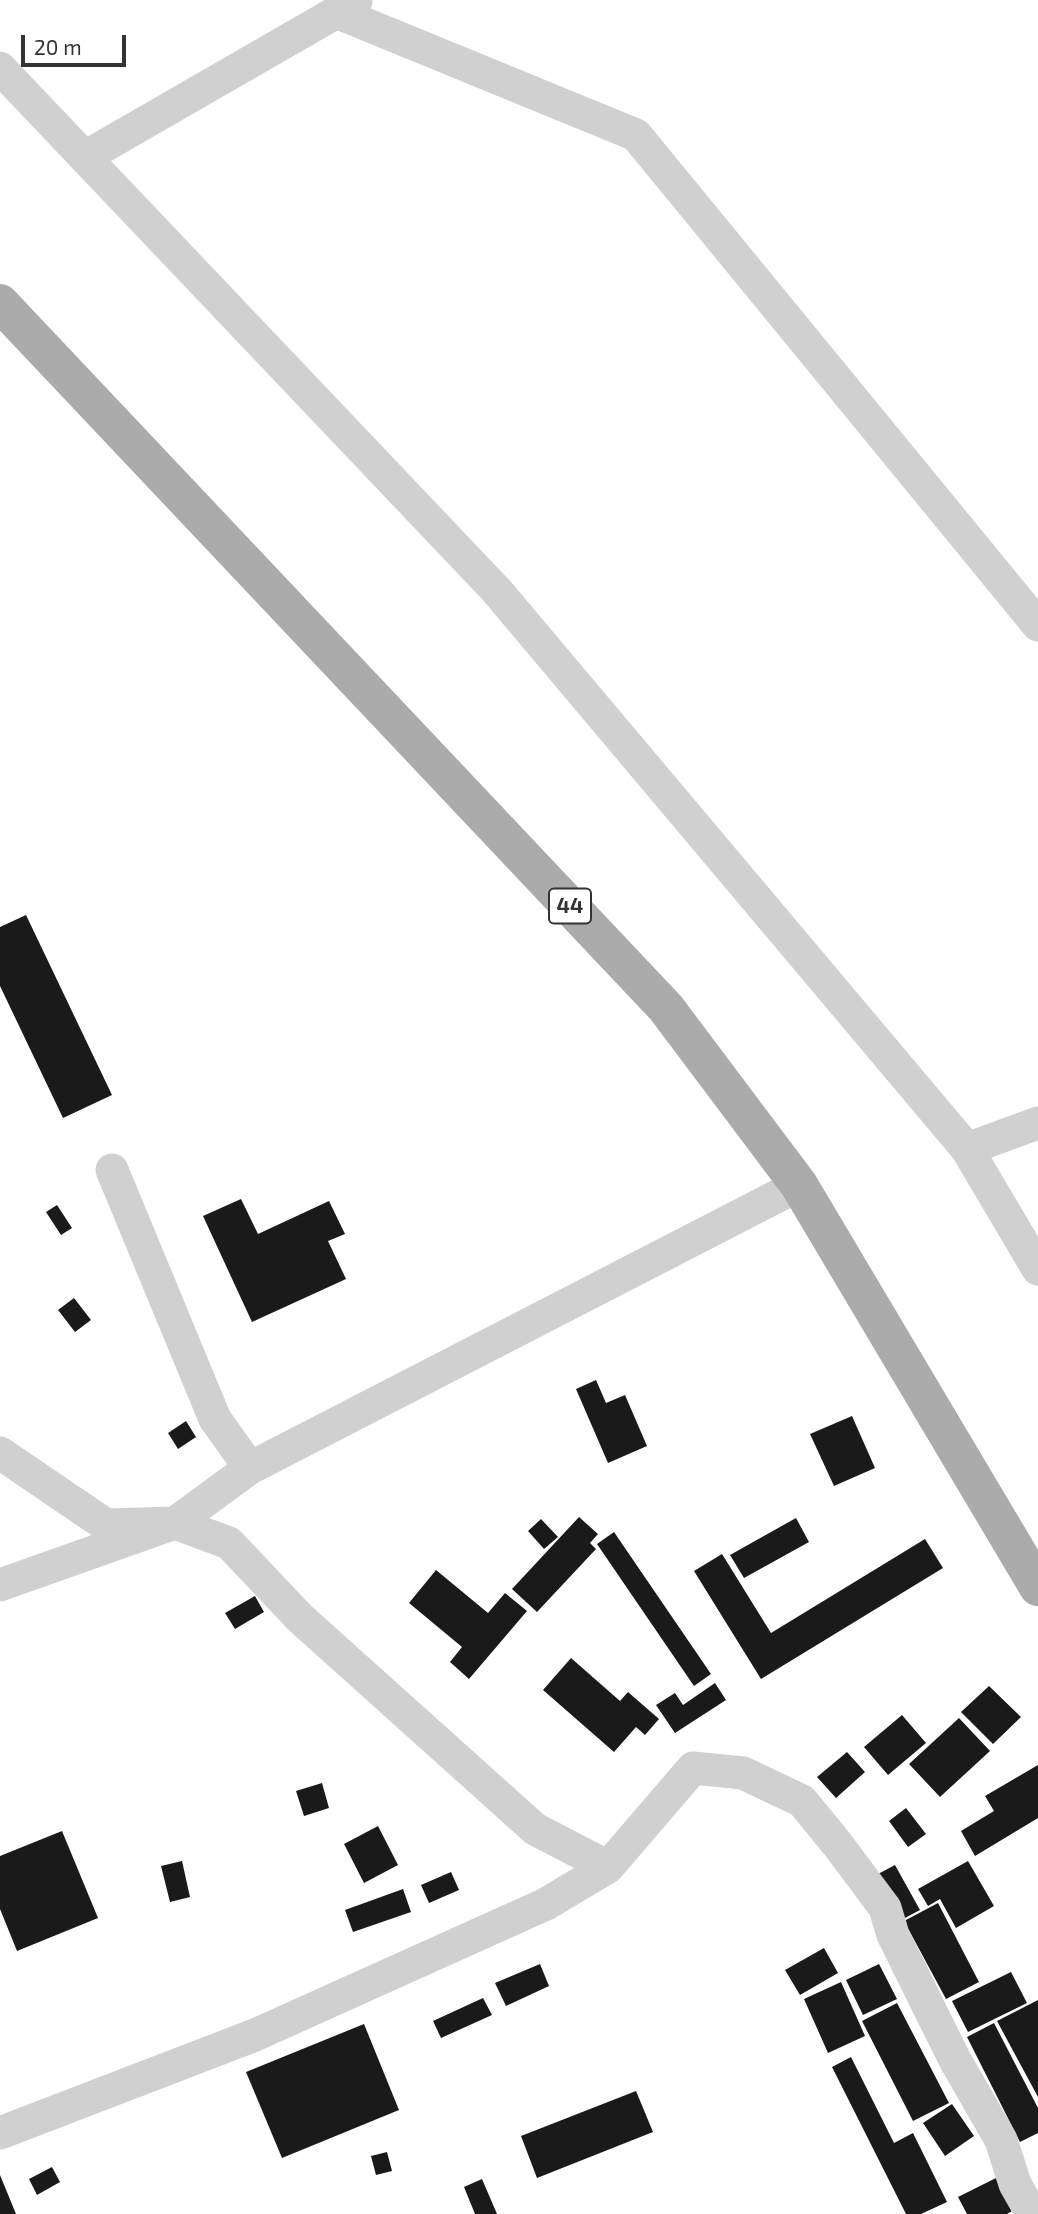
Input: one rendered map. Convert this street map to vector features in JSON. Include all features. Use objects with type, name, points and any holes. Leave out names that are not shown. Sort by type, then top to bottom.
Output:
[{"type":"main road","name":"44","points":[[0,303],[666,1008],[799,1185],[1038,1587]]},
{"type":"street","points":[[85,157],[347,6],[636,135],[1038,625]]},
{"type":"street","points":[[0,68],[498,591],[967,1149],[1038,1269]]},
{"type":"street","points":[[967,1149],[1038,1123]]},
{"type":"street","points":[[112,1170],[215,1419],[250,1468]]},
{"type":"street","points":[[0,1585],[175,1523],[250,1468],[799,1185]]},
{"type":"street","points":[[0,1453],[106,1525],[175,1523],[229,1543],[300,1618],[535,1829],[608,1867]]},
{"type":"street","points":[[0,2133],[255,2035],[546,1904],[608,1867],[693,1768],[743,1773],[802,1801],[885,1908],[893,1935],[955,2060],[1001,2140],[1015,2183],[1032,2214]]},
{"type":"building","points":[[26,915],[112,1095],[63,1118],[0,986],[0,927]]},
{"type":"building","points":[[241,1199],[258,1234],[329,1201],[345,1234],[328,1241],[346,1279],[252,1322],[203,1216]]},
{"type":"building","points":[[57,1205],[72,1228],[61,1235],[46,1212]]},
{"type":"building","points":[[74,1298],[91,1320],[75,1332],[58,1310]]},
{"type":"building","points":[[596,1380],[606,1403],[625,1395],[647,1446],[608,1463],[576,1389]]},
{"type":"building","points":[[852,1416],[875,1468],[834,1486],[810,1434]]},
{"type":"building","points":[[186,1421],[196,1437],[178,1449],[168,1433]]},
{"type":"building","points":[[579,1517],[598,1534],[590,1543],[596,1549],[537,1612],[512,1589]]},
{"type":"building","points":[[796,1518],[809,1542],[744,1578],[730,1555]]},
{"type":"building","points":[[541,1519],[558,1537],[544,1549],[528,1531]]},
{"type":"building","points":[[614,1532],[711,1674],[694,1686],[597,1544]]},
{"type":"building","points":[[925,1539],[943,1568],[761,1679],[694,1571],[722,1554],[771,1633]]},
{"type":"building","points":[[436,1570],[488,1613],[505,1593],[527,1611],[469,1679],[450,1662],[462,1647],[409,1603]]},
{"type":"building","points":[[255,1596],[264,1612],[235,1629],[225,1613]]},
{"type":"building","points":[[571,1658],[620,1701],[628,1692],[659,1719],[645,1735],[636,1727],[614,1752],[543,1690]]},
{"type":"building","points":[[715,1683],[726,1700],[675,1733],[656,1705],[675,1693],[683,1705]]},
{"type":"building","points":[[989,1686],[1021,1717],[993,1744],[961,1712]]},
{"type":"building","points":[[902,1715],[926,1743],[888,1775],[864,1747]]},
{"type":"building","points":[[959,1718],[990,1751],[940,1797],[909,1764]]},
{"type":"building","points":[[847,1752],[865,1772],[836,1798],[817,1777]]},
{"type":"building","points":[[1038,1765],[1038,1818],[975,1856],[961,1831],[994,1811],[985,1796]]},
{"type":"building","points":[[322,1783],[329,1808],[304,1816],[296,1791]]},
{"type":"building","points":[[906,1808],[926,1834],[908,1847],[889,1821]]},
{"type":"building","points":[[378,1826],[398,1865],[364,1883],[344,1844]]},
{"type":"building","points":[[62,1831],[98,1918],[17,1951],[0,1909],[0,1856]]},
{"type":"building","points":[[182,1861],[190,1897],[170,1902],[161,1866]]},
{"type":"building","points":[[968,1861],[994,1906],[956,1928],[940,1899],[928,1906],[918,1889]]},
{"type":"building","points":[[895,1865],[920,1910],[903,1919],[878,1874]]},
{"type":"building","points":[[451,1872],[459,1890],[429,1903],[421,1885]]},
{"type":"building","points":[[403,1889],[411,1912],[353,1932],[345,1910]]},
{"type":"building","points":[[938,1903],[979,1982],[946,1999],[904,1921]]},
{"type":"building","points":[[824,1948],[838,1973],[800,1995],[785,1970]]},
{"type":"building","points":[[540,1964],[549,1986],[506,2006],[495,1983]]},
{"type":"building","points":[[879,1964],[897,1999],[863,2015],[846,1980]]},
{"type":"building","points":[[1011,1972],[1027,2003],[968,2032],[952,2001]]},
{"type":"building","points":[[841,1982],[865,2036],[828,2053],[804,1999]]},
{"type":"building","points":[[483,1998],[492,2015],[441,2038],[433,2021]]},
{"type":"building","points":[[1038,2000],[1038,2097],[997,2021]]},
{"type":"building","points":[[897,2003],[949,2103],[913,2121],[862,2021]]},
{"type":"building","points":[[994,2023],[1038,2108],[1038,2133],[1020,2142],[967,2037]]},
{"type":"building","points":[[364,2024],[399,2110],[282,2158],[246,2072]]},
{"type":"building","points":[[851,2057],[894,2143],[913,2133],[947,2202],[921,2214],[906,2214],[832,2067]]},
{"type":"building","points":[[636,2091],[653,2132],[537,2178],[521,2136]]},
{"type":"building","points":[[952,2104],[974,2136],[945,2156],[923,2123]]},
{"type":"building","points":[[387,2152],[392,2171],[376,2175],[371,2156]]},
{"type":"building","points":[[52,2167],[60,2182],[37,2195],[29,2179]]},
{"type":"building","points":[[0,2175],[16,2214],[0,2214]]},
{"type":"building","points":[[996,2178],[1012,2211],[1007,2214],[967,2214],[958,2197]]},
{"type":"building","points":[[482,2179],[497,2214],[475,2214],[464,2187]]}]
